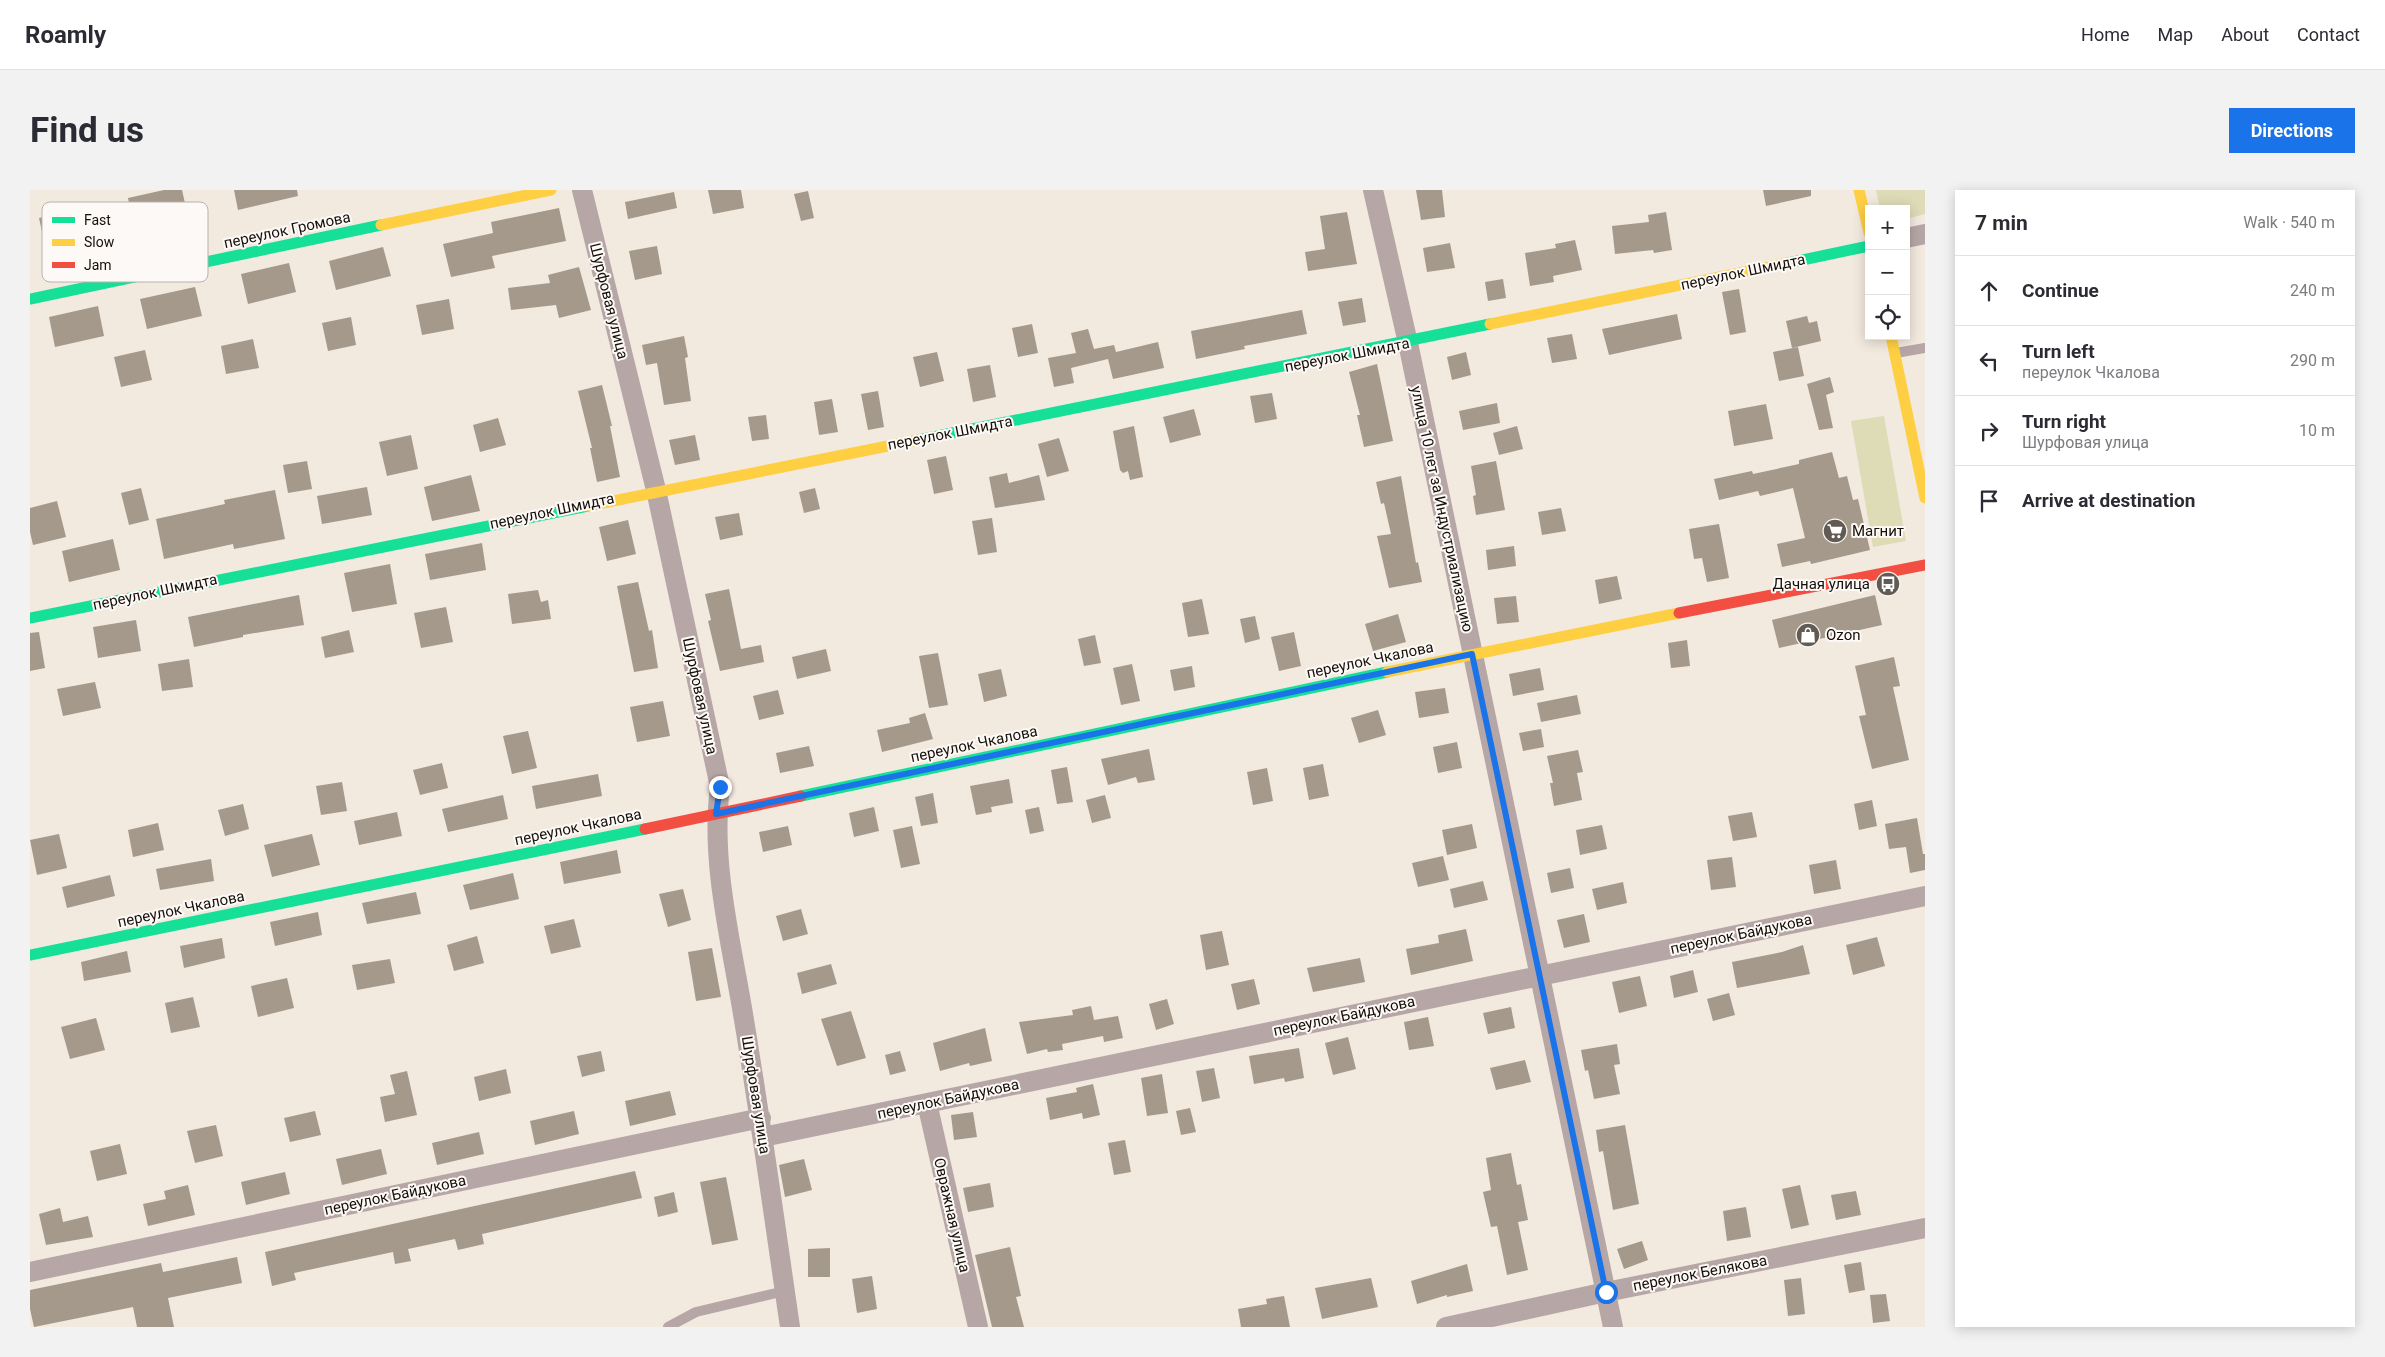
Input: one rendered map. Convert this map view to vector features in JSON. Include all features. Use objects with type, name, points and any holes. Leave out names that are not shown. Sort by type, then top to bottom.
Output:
[{"type":"street","name":"переулок Громова","points":[[208,262],[550,190]]},
{"type":"street","name":"Шурфовая улица","points":[[582,190],[656,490],[720,787],[716,814],[719,865],[762,1128],[790,1327]]},
{"type":"street","name":"улица 10 лет за Индустриализацию","points":[[1373,190],[1408,343],[1613,1327]]},
{"type":"street","points":[[1859,190],[1865,216]]},
{"type":"street","points":[[1910,237],[1925,234]]},
{"type":"street","name":"переулок Шмидта","points":[[30,618],[656,490],[1408,343],[1865,247]]},
{"type":"street","name":"переулок Громова","points":[[30,299],[111,282]]},
{"type":"street","points":[[1892,340],[1925,498]]},
{"type":"street","name":"переулок Чкалова","points":[[30,955],[716,814],[1472,654],[1925,565]]},
{"type":"street","name":"переулок Байдукова","points":[[30,1272],[762,1128],[927,1103],[1925,896]]},
{"type":"street","name":"Овражная улица","points":[[927,1103],[978,1327]]},
{"type":"street","name":"переулок Белякова","points":[[1446,1327],[1606,1292],[1925,1228]]},
{"type":"lane","points":[[1894,353],[1925,348]]},
{"type":"lane","points":[[668,1327],[696,1312],[785,1291]]},
{"type":"shaded area","points":[[1876,190],[1925,190],[1925,214],[1910,218],[1910,205],[1879,205]]},
{"type":"shaded area","points":[[1884,416],[1906,541],[1873,547],[1851,421]]},
{"type":"building","points":[[164,190],[182,190],[185,202],[129,202],[128,198]]},
{"type":"building","points":[[234,190],[297,190],[298,196],[238,210]]},
{"type":"building","points":[[708,190],[741,190],[744,208],[713,214]]},
{"type":"building","points":[[1416,190],[1442,190],[1445,217],[1421,220]]},
{"type":"building","points":[[1763,190],[1811,190],[1811,196],[1766,206]]},
{"type":"building","points":[[808,191],[814,218],[801,221],[794,194]]},
{"type":"building","points":[[674,192],[677,208],[628,219],[625,202]]},
{"type":"building","points":[[559,208],[566,241],[492,256],[495,268],[451,277],[443,244],[493,233],[491,222]]},
{"type":"building","points":[[1347,212],[1357,264],[1308,271],[1305,252],[1325,249],[1320,216]]},
{"type":"building","points":[[1666,212],[1672,250],[1654,253],[1653,250],[1615,254],[1612,226],[1649,222],[1648,215]]},
{"type":"building","points":[[42,217],[42,232],[39,218]]},
{"type":"building","points":[[1575,240],[1582,270],[1553,276],[1554,282],[1530,286],[1525,253],[1556,248],[1555,244]]},
{"type":"building","points":[[1450,243],[1455,268],[1427,272],[1423,248]]},
{"type":"building","points":[[657,246],[662,274],[635,280],[629,251]]},
{"type":"building","points":[[383,247],[391,276],[336,290],[329,261]]},
{"type":"building","points":[[289,263],[296,292],[248,304],[241,274]]},
{"type":"building","points":[[579,267],[591,310],[559,318],[556,305],[511,310],[508,288],[550,283],[548,275]]},
{"type":"building","points":[[1503,279],[1506,298],[1488,301],[1485,282]]},
{"type":"building","points":[[195,287],[202,316],[147,329],[140,299]]},
{"type":"building","points":[[1739,289],[1746,332],[1730,335],[1722,292]]},
{"type":"building","points":[[1362,298],[1366,322],[1343,326],[1338,302]]},
{"type":"building","points":[[449,299],[454,329],[422,335],[416,305]]},
{"type":"building","points":[[98,306],[104,336],[55,347],[49,317]]},
{"type":"building","points":[[1302,310],[1307,334],[1244,346],[1245,349],[1196,359],[1191,331]]},
{"type":"building","points":[[1677,314],[1682,339],[1609,355],[1602,329]]},
{"type":"building","points":[[1807,316],[1809,323],[1817,321],[1821,341],[1792,348],[1786,321]]},
{"type":"building","points":[[351,317],[356,345],[328,351],[322,323]]},
{"type":"building","points":[[1032,324],[1038,353],[1018,357],[1012,328]]},
{"type":"building","points":[[1088,329],[1094,349],[1114,345],[1116,352],[1158,342],[1164,368],[1113,379],[1108,359],[1071,368],[1074,383],[1054,387],[1048,358],[1076,353],[1071,333]]},
{"type":"building","points":[[1572,334],[1577,359],[1552,363],[1547,338]]},
{"type":"building","points":[[684,336],[688,357],[685,358],[691,401],[664,405],[657,363],[646,365],[642,345]]},
{"type":"building","points":[[253,339],[259,368],[226,374],[221,346]]},
{"type":"building","points":[[1798,347],[1804,376],[1779,381],[1773,352]]},
{"type":"building","points":[[145,350],[152,380],[121,387],[114,357]]},
{"type":"building","points":[[937,352],[944,381],[920,387],[913,357]]},
{"type":"building","points":[[1466,352],[1471,375],[1452,380],[1447,357]]},
{"type":"building","points":[[1377,364],[1393,441],[1364,447],[1357,415],[1360,415],[1349,372]]},
{"type":"building","points":[[990,365],[996,397],[973,402],[967,369]]},
{"type":"building","points":[[1830,377],[1834,392],[1826,395],[1833,428],[1819,430],[1807,384]]},
{"type":"building","points":[[602,385],[612,426],[610,426],[620,477],[597,482],[590,448],[592,448],[578,391]]},
{"type":"building","points":[[878,391],[884,427],[868,430],[861,394]]},
{"type":"building","points":[[1272,393],[1277,419],[1255,423],[1250,396]]},
{"type":"building","points":[[832,399],[838,432],[819,435],[814,402]]},
{"type":"building","points":[[1497,403],[1500,423],[1463,430],[1459,411]]},
{"type":"building","points":[[1766,404],[1773,439],[1734,446],[1728,411]]},
{"type":"building","points":[[1194,409],[1201,435],[1170,443],[1163,417]]},
{"type":"building","points":[[766,415],[769,439],[752,441],[748,417]]},
{"type":"building","points":[[498,418],[506,445],[480,452],[473,425]]},
{"type":"building","points":[[1134,426],[1143,477],[1130,480],[1128,471],[1123,473],[1120,470],[1113,431]]},
{"type":"building","points":[[1517,426],[1523,449],[1499,455],[1493,433]]},
{"type":"building","points":[[411,435],[418,469],[387,476],[379,442]]},
{"type":"building","points":[[695,435],[700,460],[675,465],[669,440]]},
{"type":"building","points":[[1059,438],[1069,471],[1047,477],[1038,444]]},
{"type":"building","points":[[1832,452],[1839,478],[1847,476],[1853,500],[1858,499],[1870,550],[1811,564],[1810,561],[1782,567],[1777,544],[1805,538],[1793,488],[1760,496],[1758,491],[1719,500],[1714,479],[1752,471],[1753,474],[1799,464],[1799,460]]},
{"type":"building","points":[[946,456],[953,490],[934,494],[927,460]]},
{"type":"building","points":[[307,461],[312,489],[288,493],[283,465]]},
{"type":"building","points":[[1496,461],[1505,510],[1476,515],[1473,496],[1476,495],[1471,466]]},
{"type":"building","points":[[1007,473],[1009,483],[1039,475],[1045,500],[995,508],[989,477]]},
{"type":"building","points":[[471,475],[480,511],[432,521],[424,487]]},
{"type":"building","points":[[1401,476],[1416,563],[1418,562],[1422,582],[1389,588],[1377,536],[1391,534],[1384,503],[1381,504],[1376,482]]},
{"type":"building","points":[[367,487],[372,515],[322,524],[317,496]]},
{"type":"building","points":[[141,488],[149,520],[129,525],[121,493]]},
{"type":"building","points":[[815,488],[820,509],[804,513],[799,492]]},
{"type":"building","points":[[275,490],[285,539],[234,549],[233,544],[164,559],[156,519],[225,504],[224,500]]},
{"type":"building","points":[[57,501],[66,537],[33,545],[30,532],[30,508]]},
{"type":"building","points":[[1561,508],[1566,531],[1542,535],[1538,512]]},
{"type":"building","points":[[739,513],[743,535],[720,540],[715,517]]},
{"type":"building","points":[[992,518],[997,552],[978,555],[972,521]]},
{"type":"building","points":[[628,520],[636,554],[607,561],[599,527]]},
{"type":"building","points":[[1719,524],[1729,578],[1707,582],[1702,558],[1694,559],[1689,529]]},
{"type":"building","points":[[113,539],[120,570],[69,582],[62,551]]},
{"type":"building","points":[[482,543],[486,570],[430,580],[425,554]]},
{"type":"building","points":[[1514,546],[1516,566],[1488,570],[1486,550]]},
{"type":"building","points":[[390,564],[397,604],[352,612],[344,573]]},
{"type":"building","points":[[1617,576],[1622,599],[1599,604],[1595,580]]},
{"type":"building","points":[[638,582],[649,631],[652,630],[658,668],[634,672],[617,586]]},
{"type":"building","points":[[729,589],[741,649],[761,645],[764,662],[720,671],[708,621],[711,620],[705,594]]},
{"type":"building","points":[[538,590],[541,602],[548,600],[551,619],[512,624],[508,594]]},
{"type":"building","points":[[299,595],[304,625],[243,635],[243,637],[194,647],[188,617]]},
{"type":"building","points":[[1875,595],[1882,625],[1779,648],[1772,620]]},
{"type":"building","points":[[1516,596],[1519,622],[1497,624],[1494,598]]},
{"type":"building","points":[[1202,599],[1209,634],[1188,637],[1182,603]]},
{"type":"building","points":[[446,607],[453,642],[421,648],[414,613]]},
{"type":"building","points":[[1398,614],[1406,642],[1373,651],[1365,624]]},
{"type":"building","points":[[1255,616],[1260,639],[1245,643],[1240,619]]},
{"type":"building","points":[[136,620],[141,651],[98,658],[93,627]]},
{"type":"building","points":[[349,630],[354,652],[325,658],[321,637]]},
{"type":"building","points":[[39,632],[45,668],[30,671],[30,633]]},
{"type":"building","points":[[1294,632],[1301,666],[1279,671],[1271,637]]},
{"type":"building","points":[[1095,635],[1101,663],[1084,666],[1078,639]]},
{"type":"building","points":[[1687,640],[1690,666],[1671,668],[1668,643]]},
{"type":"building","points":[[826,649],[831,671],[797,679],[792,657]]},
{"type":"building","points":[[938,653],[948,705],[929,708],[919,656]]},
{"type":"building","points":[[1894,657],[1900,686],[1893,687],[1909,760],[1872,769],[1859,716],[1866,715],[1855,666]]},
{"type":"building","points":[[189,659],[193,687],[162,691],[158,664]]},
{"type":"building","points":[[1132,664],[1140,701],[1121,705],[1113,668]]},
{"type":"building","points":[[1192,666],[1195,687],[1174,691],[1170,670]]},
{"type":"building","points":[[1540,668],[1544,690],[1513,696],[1509,674]]},
{"type":"building","points":[[1001,669],[1007,696],[984,702],[978,674]]},
{"type":"building","points":[[95,682],[101,708],[63,716],[57,689]]},
{"type":"building","points":[[1445,688],[1449,713],[1419,718],[1415,692]]},
{"type":"building","points":[[778,690],[784,714],[759,720],[753,696]]},
{"type":"building","points":[[1577,695],[1581,714],[1541,722],[1537,703]]},
{"type":"building","points":[[663,701],[670,736],[637,742],[630,707]]},
{"type":"building","points":[[1378,710],[1386,735],[1359,743],[1351,718]]},
{"type":"building","points":[[925,713],[933,739],[882,752],[877,730],[910,723],[909,718]]},
{"type":"building","points":[[1541,729],[1544,747],[1523,751],[1519,733]]},
{"type":"building","points":[[528,731],[537,768],[512,774],[503,736]]},
{"type":"building","points":[[1457,742],[1462,768],[1438,773],[1433,747]]},
{"type":"building","points":[[809,746],[814,766],[780,773],[776,753]]},
{"type":"building","points":[[1149,749],[1155,780],[1138,783],[1136,777],[1108,785],[1101,759]]},
{"type":"building","points":[[1578,750],[1583,772],[1577,773],[1582,800],[1554,806],[1550,783],[1553,783],[1547,756]]},
{"type":"building","points":[[442,763],[448,788],[420,795],[413,770]]},
{"type":"building","points":[[1323,764],[1329,796],[1309,800],[1303,768]]},
{"type":"building","points":[[1067,767],[1073,802],[1057,804],[1051,770]]},
{"type":"building","points":[[1267,768],[1273,801],[1253,805],[1247,772]]},
{"type":"building","points":[[598,774],[602,796],[536,809],[532,786]]},
{"type":"building","points":[[1009,779],[1013,803],[991,807],[992,812],[976,815],[970,786]]},
{"type":"building","points":[[342,782],[347,811],[321,815],[316,786]]},
{"type":"building","points":[[933,793],[938,823],[921,826],[915,797]]},
{"type":"building","points":[[503,795],[508,819],[448,832],[442,809]]},
{"type":"building","points":[[1105,795],[1111,818],[1092,823],[1086,800]]},
{"type":"building","points":[[1872,800],[1877,826],[1859,830],[1854,804]]},
{"type":"building","points":[[243,804],[249,829],[225,836],[218,810]]},
{"type":"building","points":[[874,807],[879,831],[854,837],[849,813]]},
{"type":"building","points":[[1039,807],[1044,831],[1030,834],[1025,810]]},
{"type":"building","points":[[397,812],[402,836],[359,845],[354,821]]},
{"type":"building","points":[[1752,812],[1757,837],[1733,841],[1728,816]]},
{"type":"building","points":[[1917,818],[1923,854],[1925,854],[1925,870],[1910,873],[1906,847],[1889,849],[1885,824]]},
{"type":"building","points":[[158,823],[164,850],[133,857],[128,830]]},
{"type":"building","points":[[1472,824],[1477,848],[1447,855],[1442,830]]},
{"type":"building","points":[[1602,825],[1607,849],[1580,855],[1576,830]]},
{"type":"building","points":[[788,826],[792,845],[763,852],[759,832]]},
{"type":"building","points":[[912,826],[920,864],[901,868],[893,830]]},
{"type":"building","points":[[59,834],[67,868],[37,875],[30,840]]},
{"type":"building","points":[[312,834],[320,865],[272,877],[264,845]]},
{"type":"building","points":[[617,850],[621,873],[564,884],[560,862]]},
{"type":"building","points":[[1443,856],[1449,880],[1418,887],[1412,863]]},
{"type":"building","points":[[1732,857],[1736,887],[1711,890],[1707,860]]},
{"type":"building","points":[[211,859],[214,881],[160,890],[156,869]]},
{"type":"building","points":[[1836,860],[1841,889],[1814,894],[1809,865]]},
{"type":"building","points":[[1570,868],[1574,888],[1551,893],[1547,873]]},
{"type":"building","points":[[513,873],[519,899],[470,910],[463,885]]},
{"type":"building","points":[[110,875],[115,896],[67,908],[62,887]]},
{"type":"building","points":[[1483,881],[1488,900],[1454,908],[1450,889]]},
{"type":"building","points":[[1623,882],[1627,903],[1597,910],[1592,889]]},
{"type":"building","points":[[683,889],[691,920],[668,927],[659,894]]},
{"type":"building","points":[[416,892],[421,914],[367,924],[362,903]]},
{"type":"building","points":[[801,909],[808,934],[783,941],[776,916]]},
{"type":"building","points":[[318,912],[322,935],[275,946],[270,922]]},
{"type":"building","points":[[1584,914],[1590,942],[1564,948],[1557,920]]},
{"type":"building","points":[[574,919],[581,947],[551,954],[544,926]]},
{"type":"building","points":[[1466,929],[1473,961],[1411,975],[1406,949],[1439,943],[1438,935]]},
{"type":"building","points":[[1222,931],[1229,965],[1206,970],[1200,935]]},
{"type":"building","points":[[477,936],[484,963],[454,971],[447,945]]},
{"type":"building","points":[[1877,937],[1885,966],[1853,975],[1846,945]]},
{"type":"building","points":[[222,938],[225,958],[184,968],[180,946]]},
{"type":"building","points":[[1803,945],[1810,974],[1737,988],[1732,962],[1782,952]]},
{"type":"building","points":[[712,948],[721,997],[696,1001],[688,952]]},
{"type":"building","points":[[127,951],[131,972],[84,981],[81,962]]},
{"type":"building","points":[[1360,958],[1365,982],[1313,992],[1307,968]]},
{"type":"building","points":[[390,959],[395,983],[357,990],[352,965]]},
{"type":"building","points":[[831,964],[837,984],[802,994],[797,973]]},
{"type":"building","points":[[1693,970],[1698,992],[1674,998],[1670,976]]},
{"type":"building","points":[[1640,976],[1647,1006],[1619,1013],[1612,982]]},
{"type":"building","points":[[287,978],[294,1008],[258,1017],[251,986]]},
{"type":"building","points":[[1254,979],[1260,1004],[1237,1010],[1231,984]]},
{"type":"building","points":[[1729,993],[1735,1015],[1713,1021],[1707,999]]},
{"type":"building","points":[[193,997],[200,1027],[171,1033],[165,1003]]},
{"type":"building","points":[[1167,999],[1174,1024],[1156,1030],[1149,1004]]},
{"type":"building","points":[[1091,1006],[1094,1020],[1118,1016],[1123,1038],[1104,1042],[1103,1036],[1062,1044],[1063,1050],[1048,1052],[1047,1049],[1027,1054],[1019,1022],[1073,1015],[1072,1010]]},
{"type":"building","points":[[1511,1007],[1515,1028],[1488,1034],[1483,1013]]},
{"type":"building","points":[[851,1011],[866,1058],[837,1066],[821,1019]]},
{"type":"building","points":[[1428,1017],[1434,1046],[1409,1050],[1404,1022]]},
{"type":"building","points":[[96,1018],[105,1050],[70,1059],[61,1027]]},
{"type":"building","points":[[985,1028],[992,1061],[970,1066],[969,1063],[940,1071],[933,1043]]},
{"type":"building","points":[[1348,1037],[1356,1069],[1333,1075],[1325,1043]]},
{"type":"building","points":[[1617,1044],[1620,1064],[1614,1065],[1620,1094],[1594,1099],[1588,1070],[1585,1071],[1581,1050]]},
{"type":"building","points":[[1299,1048],[1304,1078],[1285,1082],[1284,1078],[1254,1084],[1249,1056]]},
{"type":"building","points":[[601,1051],[605,1071],[582,1077],[577,1056]]},
{"type":"building","points":[[900,1051],[906,1071],[890,1075],[885,1055]]},
{"type":"building","points":[[1525,1060],[1531,1082],[1496,1090],[1490,1068]]},
{"type":"building","points":[[1214,1068],[1220,1098],[1202,1102],[1196,1071]]},
{"type":"building","points":[[506,1069],[511,1093],[479,1101],[474,1077]]},
{"type":"building","points":[[407,1071],[417,1115],[385,1122],[380,1097],[395,1094],[390,1075]]},
{"type":"building","points":[[1162,1074],[1168,1113],[1147,1116],[1141,1078]]},
{"type":"building","points":[[1093,1084],[1100,1115],[1083,1119],[1082,1113],[1050,1120],[1046,1098],[1077,1092],[1076,1088]]},
{"type":"building","points":[[670,1091],[676,1115],[630,1126],[625,1101]]},
{"type":"building","points":[[1190,1108],[1196,1132],[1181,1135],[1176,1111]]},
{"type":"building","points":[[315,1111],[321,1135],[290,1142],[284,1118]]},
{"type":"building","points":[[574,1111],[579,1134],[535,1145],[530,1121]]},
{"type":"building","points":[[973,1112],[977,1137],[954,1140],[951,1115]]},
{"type":"building","points":[[216,1125],[223,1156],[195,1163],[187,1131]]},
{"type":"building","points":[[1625,1125],[1639,1204],[1613,1210],[1603,1151],[1599,1152],[1596,1130]]},
{"type":"building","points":[[479,1132],[484,1154],[437,1165],[432,1143]]},
{"type":"building","points":[[1125,1140],[1131,1172],[1114,1175],[1108,1143]]},
{"type":"building","points":[[120,1144],[127,1174],[97,1181],[90,1151]]},
{"type":"building","points":[[381,1149],[387,1174],[342,1185],[336,1159]]},
{"type":"building","points":[[1511,1153],[1517,1185],[1521,1184],[1528,1220],[1518,1222],[1528,1270],[1507,1275],[1497,1226],[1491,1227],[1483,1192],[1491,1190],[1486,1158]]},
{"type":"building","points":[[804,1159],[812,1190],[785,1197],[779,1165]]},
{"type":"building","points":[[635,1171],[642,1198],[482,1234],[484,1244],[458,1250],[455,1239],[408,1249],[411,1261],[395,1264],[393,1252],[294,1273],[296,1280],[272,1286],[265,1252]]},
{"type":"building","points":[[285,1172],[290,1194],[246,1205],[241,1182]]},
{"type":"building","points":[[726,1177],[738,1240],[712,1245],[700,1182]]},
{"type":"building","points":[[990,1183],[994,1207],[968,1212],[963,1188]]},
{"type":"building","points":[[188,1185],[195,1215],[148,1226],[143,1204],[166,1199],[164,1191]]},
{"type":"building","points":[[1800,1185],[1809,1225],[1791,1229],[1782,1189]]},
{"type":"building","points":[[1856,1191],[1861,1215],[1836,1220],[1831,1195]]},
{"type":"building","points":[[674,1192],[678,1212],[658,1217],[654,1197]]},
{"type":"building","points":[[1746,1207],[1751,1237],[1727,1241],[1723,1211]]},
{"type":"building","points":[[60,1208],[63,1222],[88,1216],[93,1237],[46,1245],[39,1214]]},
{"type":"building","points":[[1642,1241],[1648,1260],[1624,1269],[1617,1249]]},
{"type":"building","points":[[1010,1247],[1021,1296],[1016,1297],[1024,1327],[992,1327],[975,1255]]},
{"type":"building","points":[[830,1248],[830,1277],[808,1277],[808,1249]]},
{"type":"building","points":[[237,1257],[242,1283],[168,1298],[174,1327],[137,1327],[133,1307],[34,1327],[30,1309],[30,1290],[161,1263],[163,1272]]},
{"type":"building","points":[[1861,1262],[1865,1290],[1849,1293],[1844,1265]]},
{"type":"building","points":[[1467,1264],[1473,1291],[1447,1297],[1447,1295],[1417,1304],[1411,1281]]},
{"type":"building","points":[[872,1276],[877,1309],[857,1313],[852,1279]]},
{"type":"building","points":[[1371,1278],[1378,1307],[1322,1319],[1315,1288]]},
{"type":"building","points":[[1801,1278],[1805,1314],[1788,1316],[1784,1280]]},
{"type":"building","points":[[1886,1294],[1890,1321],[1873,1323],[1870,1295]]},
{"type":"building","points":[[1284,1296],[1290,1327],[1241,1327],[1238,1309],[1267,1304],[1266,1299]]},
{"type":"traffic: fast","points":[[208,261],[381,225]]},
{"type":"traffic: fast","points":[[1788,263],[1865,247]]},
{"type":"traffic: fast","points":[[30,299],[111,282]]},
{"type":"traffic: fast","points":[[918,440],[1490,324]]},
{"type":"traffic: fast","points":[[30,618],[588,506]]},
{"type":"traffic: fast","points":[[801,796],[1387,672]]},
{"type":"traffic: fast","points":[[30,955],[645,829]]},
{"type":"traffic: slow","points":[[381,225],[551,190]]},
{"type":"traffic: slow","points":[[1859,190],[1865,216]]},
{"type":"traffic: slow","points":[[1490,324],[1788,263]]},
{"type":"traffic: slow","points":[[1892,340],[1925,498]]},
{"type":"traffic: slow","points":[[588,506],[918,440]]},
{"type":"traffic: slow","points":[[1387,672],[1679,613]]},
{"type":"traffic: jam","points":[[1679,613],[1925,565]]},
{"type":"traffic: jam","points":[[645,829],[801,796]]},
{"type":"place","name":"Магнит","points":[[1835,531]]},
{"type":"place","name":"Дачная улица","points":[[1888,584]]},
{"type":"place","name":"Ozon","points":[[1808,635]]},
{"type":"route","points":[[720,787],[716,814],[1472,654],[1606,1292]]}]
